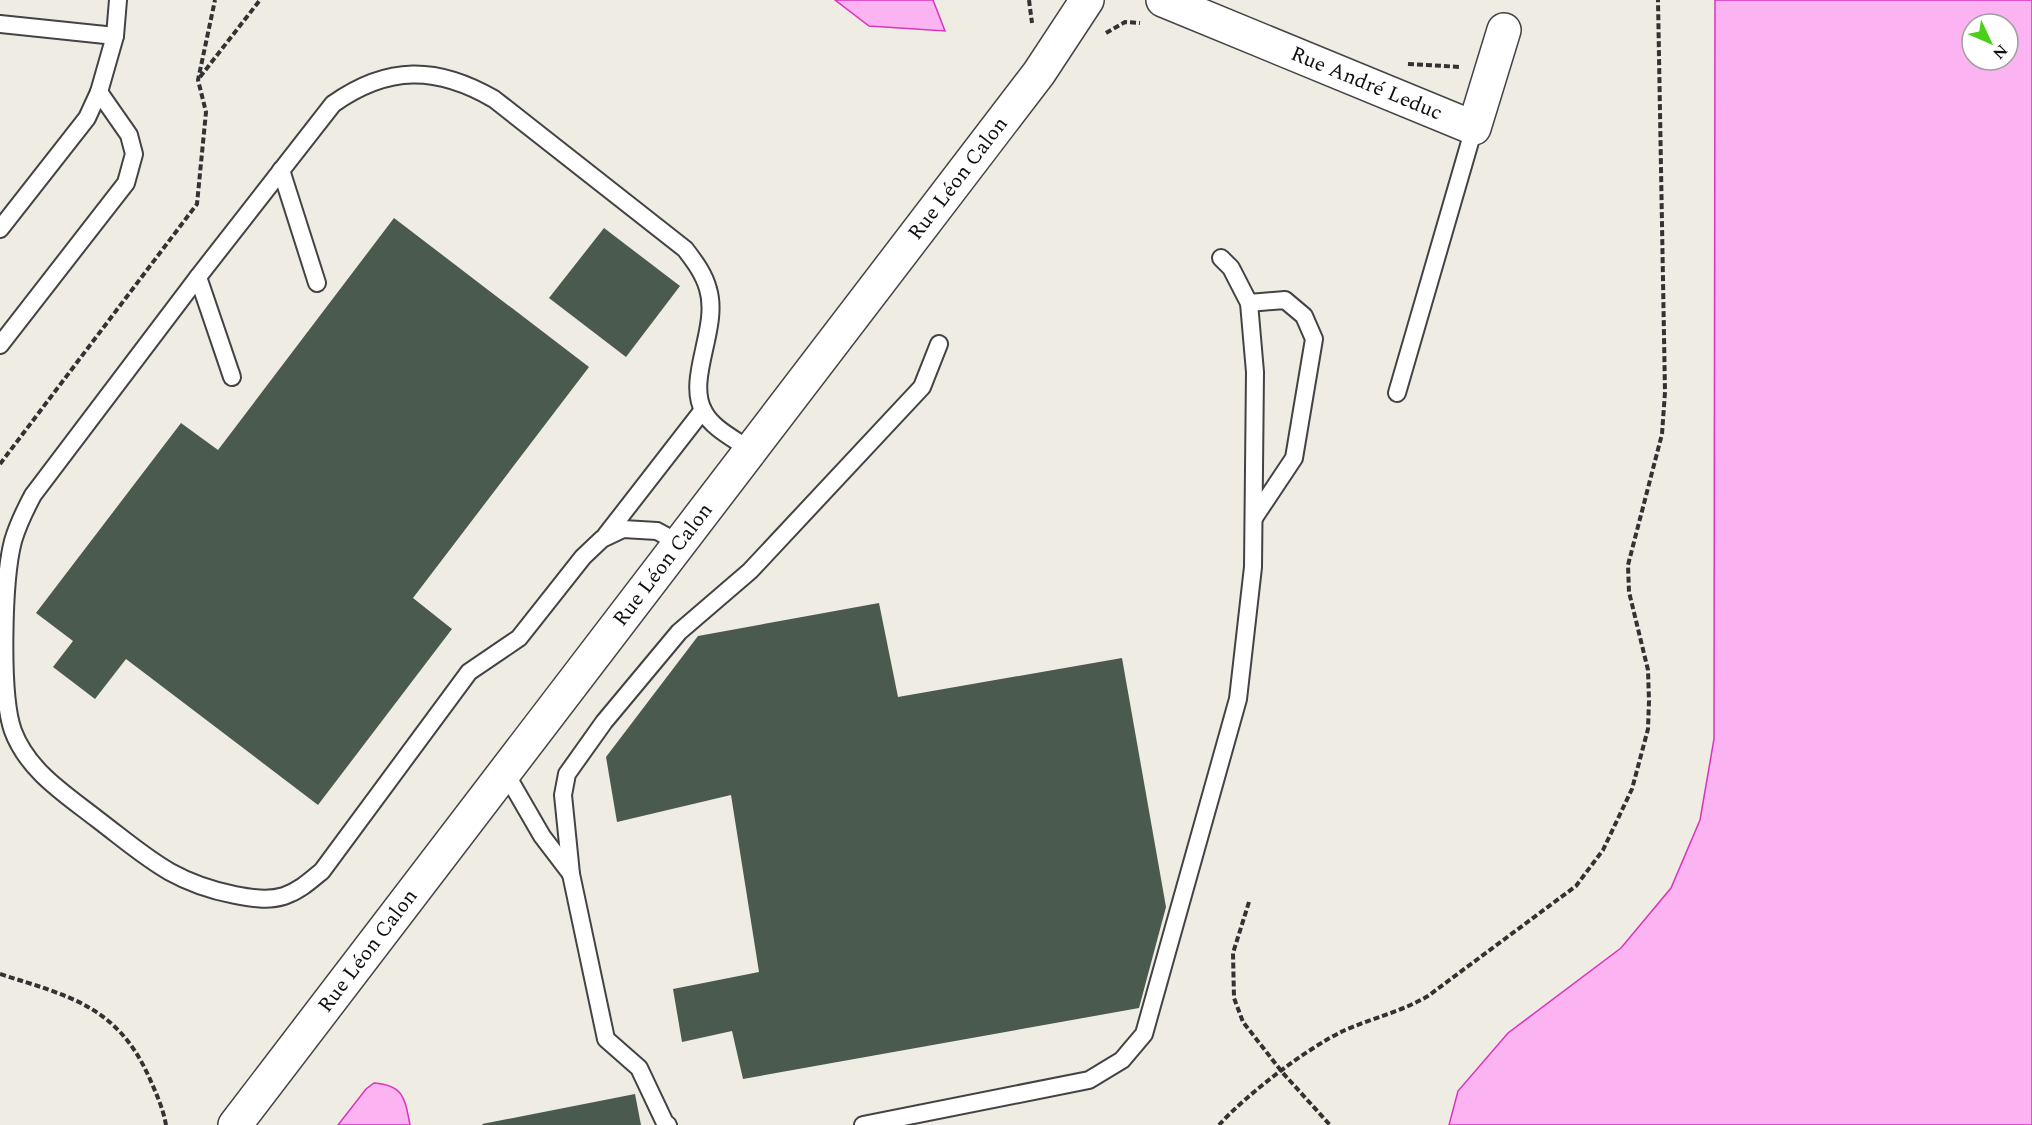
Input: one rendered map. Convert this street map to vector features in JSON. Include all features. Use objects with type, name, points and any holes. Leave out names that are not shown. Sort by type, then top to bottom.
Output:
[{"type":"street","name":"Rue Léon Calon","points":[[235,1125],[1039,73],[1087,0]]},
{"type":"street","name":"Rue André Leduc","points":[[1154,12],[1208,9],[1377,88],[1474,128]]},
{"type":"street","points":[[1474,128],[1504,30]]},
{"type":"lane","points":[[0,229],[87,118],[99,92],[115,36],[118,0]]},
{"type":"lane","points":[[0,24],[115,36]]},
{"type":"lane","points":[[703,410],[602,540],[583,556],[519,638],[469,672],[322,871],[303,887],[283,896],[258,900],[188,882],[164,870],[46,779],[26,756],[12,731],[3,671],[12,544],[20,519],[33,495],[198,276],[333,104],[351,92],[390,78],[429,74],[471,86],[494,99],[660,226],[686,249],[700,269],[709,291],[711,315],[698,393],[703,410],[711,422],[750,450]]},
{"type":"lane","points":[[0,345],[126,183],[134,154],[129,135],[99,92]]},
{"type":"lane","points":[[1397,393],[1474,128]]},
{"type":"lane","points":[[281,170],[317,284]]},
{"type":"lane","points":[[863,1125],[1089,1080],[1122,1060],[1144,1034],[1238,699],[1253,567],[1256,372],[1249,303],[1231,268],[1221,258]]},
{"type":"lane","points":[[198,276],[232,377]]},
{"type":"lane","points":[[1249,303],[1285,300],[1304,316],[1314,339],[1294,458],[1254,519]]},
{"type":"lane","points":[[668,1125],[639,1068],[606,1039],[570,874],[563,795],[567,774],[604,722],[679,632],[750,571],[922,387],[939,344]]},
{"type":"lane","points":[[602,540],[623,529],[642,529],[657,531],[679,543]]},
{"type":"lane","points":[[505,772],[542,836],[570,874]]},
{"type":"path","points":[[0,464],[197,204],[206,123],[206,112],[198,80],[215,0]]},
{"type":"path","points":[[198,80],[260,0]]},
{"type":"path","points":[[1029,0],[1032,20],[1030,27]]},
{"type":"path","points":[[1219,1125],[1258,1089],[1324,1040],[1405,1010],[1428,996],[1576,886],[1603,850],[1632,789],[1648,729],[1649,701],[1648,670],[1629,592],[1628,565],[1662,434],[1665,392],[1658,0]]},
{"type":"path","points":[[1100,41],[1107,32],[1125,22],[1154,12]]},
{"type":"path","points":[[1377,88],[1386,71],[1404,64],[1464,67]]},
{"type":"path","points":[[1249,902],[1233,953],[1234,998],[1243,1022],[1282,1072],[1330,1125]]},
{"type":"path","points":[[0,974],[94,1008],[123,1032],[145,1069],[164,1110],[166,1125]]},
{"type":"shaded area","points":[[0,0],[1715,0],[1714,739],[1700,820],[1671,888],[1621,948],[1508,1033],[1458,1091],[1449,1125],[0,1125]]},
{"type":"shaded area","points":[[835,0],[933,0],[945,31],[869,26]]},
{"type":"shaded area","points":[[1715,0],[2032,0],[2032,1125],[1449,1125],[1458,1091],[1508,1033],[1621,948],[1671,888],[1700,820],[1714,739]]},
{"type":"shaded area","points":[[374,1083],[384,1084],[397,1090],[404,1101],[410,1125],[338,1125],[366,1089]]},
{"type":"building","points":[[394,218],[589,367],[413,598],[452,629],[318,805],[126,659],[95,699],[53,667],[73,641],[36,613],[181,423],[218,450]]},
{"type":"building","points":[[604,228],[680,286],[626,357],[549,298]]},
{"type":"building","points":[[879,603],[898,697],[1122,658],[1166,907],[1139,1008],[743,1079],[732,1031],[682,1042],[673,989],[759,972],[731,795],[617,822],[606,757],[698,636]]},
{"type":"building","points":[[635,1094],[641,1125],[482,1124]]}]
